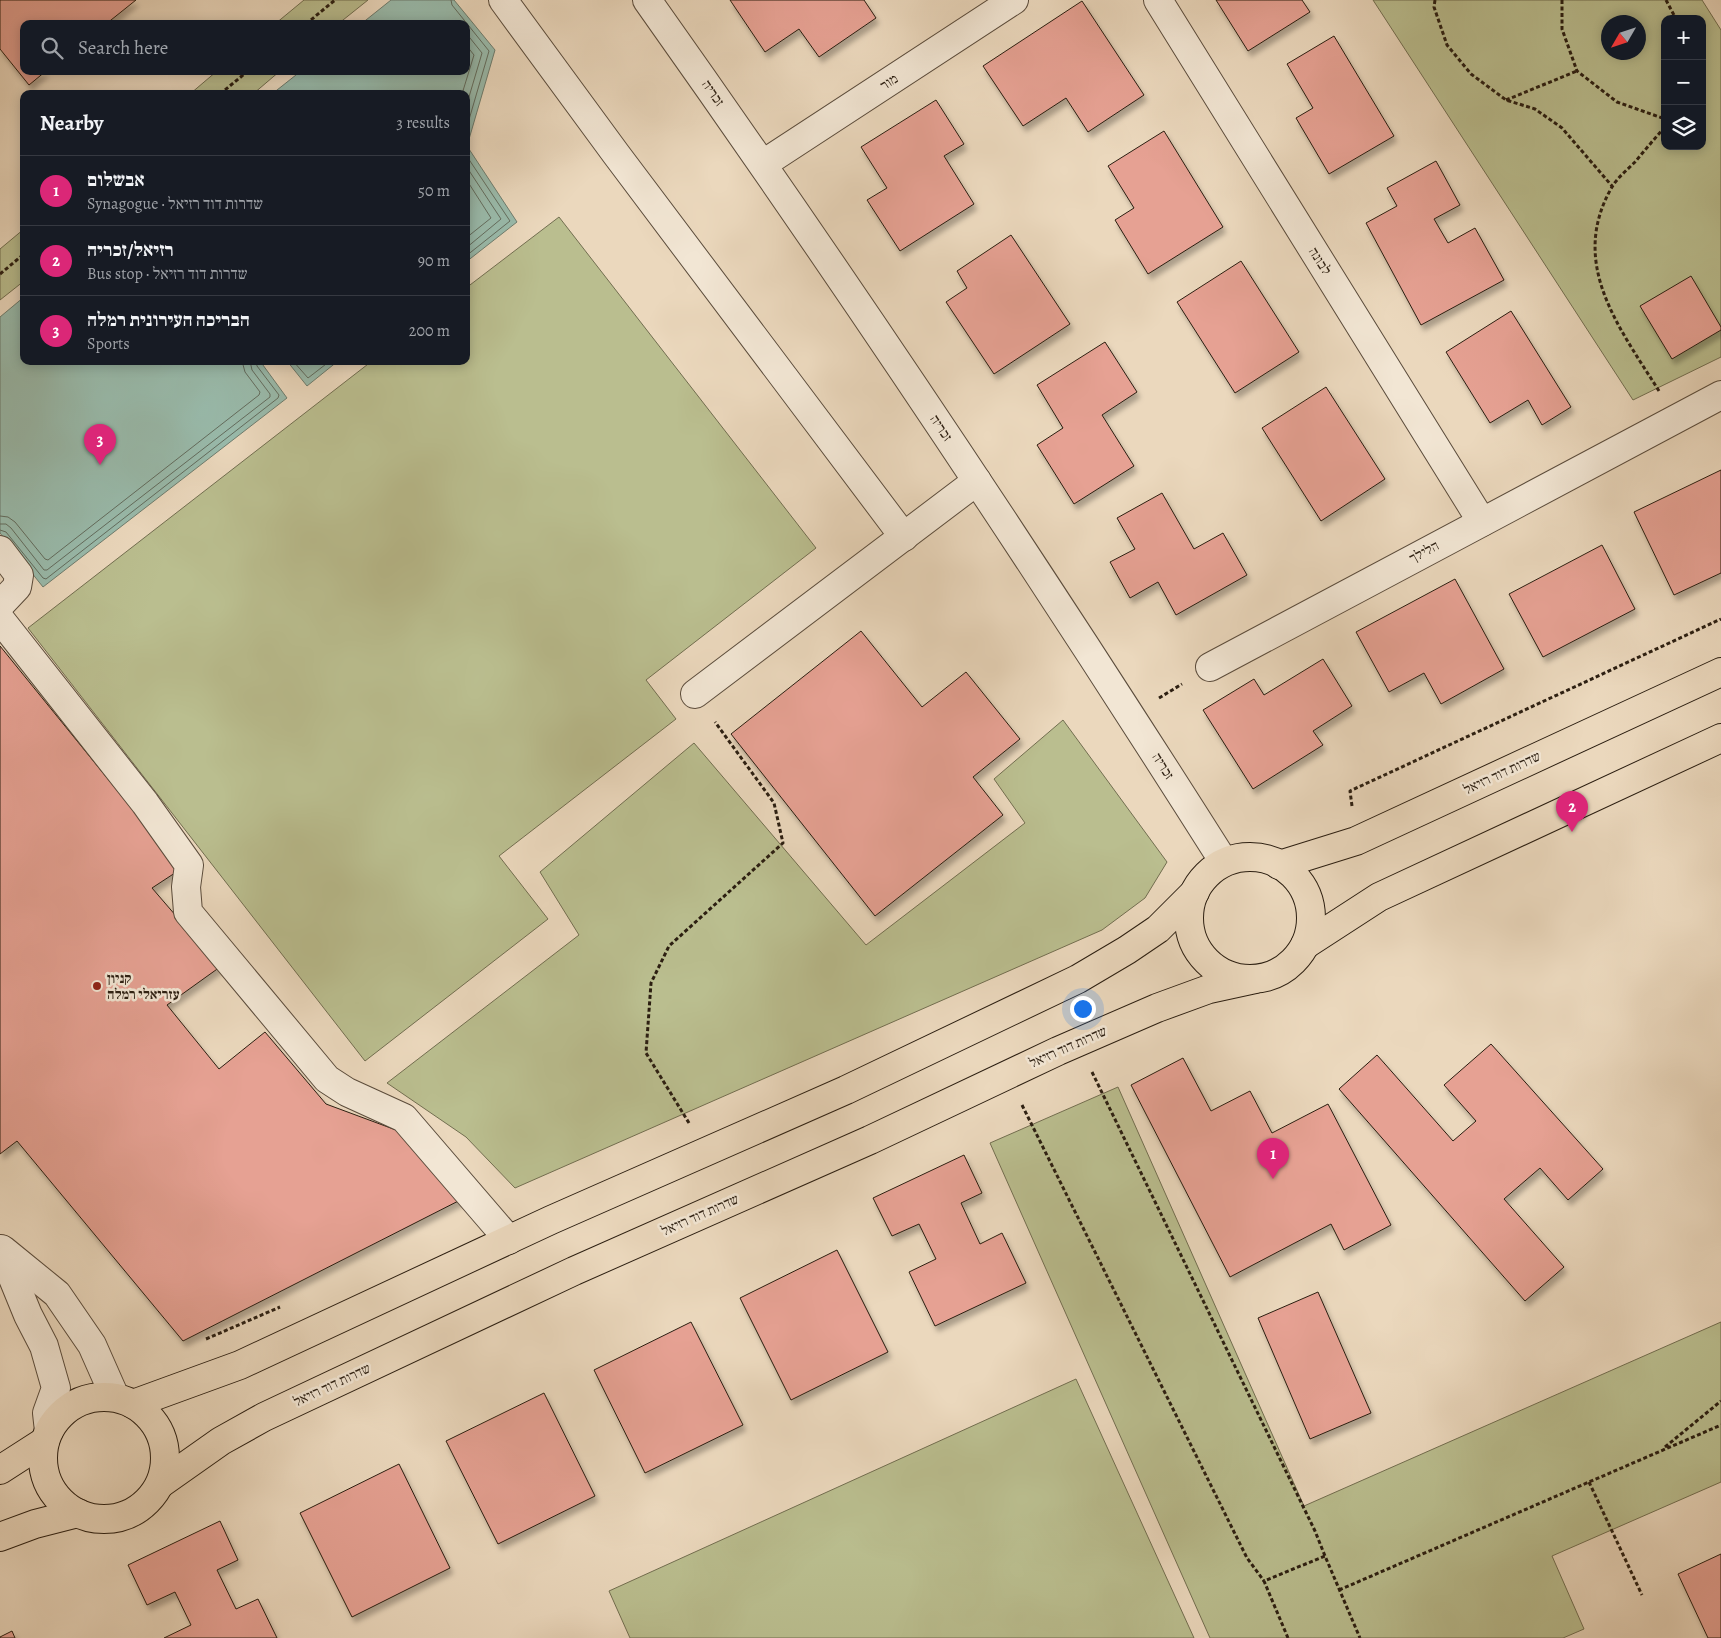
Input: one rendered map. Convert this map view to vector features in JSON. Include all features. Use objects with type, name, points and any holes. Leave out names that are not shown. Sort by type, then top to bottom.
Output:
[{"type":"main road","name":"שדרות דוד רזיאל","points":[[1279,865],[1356,841],[1721,672]]},
{"type":"main road","points":[[1305,945],[1379,897],[1721,738]]},
{"type":"main road","points":[[124,1401],[148,1415],[159,1430],[164,1448],[164,1466],[160,1484],[139,1508],[125,1515],[93,1518],[78,1513],[64,1503],[53,1490],[46,1475],[43,1458],[47,1436],[60,1414],[76,1403],[96,1397],[124,1401],[190,1385],[240,1365],[509,1240],[846,1090],[1078,979],[1127,950],[1158,929],[1195,892],[1206,875],[1224,862],[1242,857],[1261,858],[1279,865],[1294,876],[1304,891],[1310,908],[1310,927],[1305,945],[1296,958],[1285,968],[1271,976],[1255,979],[1234,977],[1214,968],[1200,952],[1191,934],[1189,912],[1195,892]]},
{"type":"main road","name":"שדרות דוד רזיאל","points":[[160,1484],[221,1441],[264,1416],[566,1275],[870,1140],[1078,1042],[1157,1008],[1209,989],[1255,979]]},
{"type":"main road","points":[[0,1470],[47,1436]]},
{"type":"main road","points":[[0,1538],[35,1524],[78,1513]]},
{"type":"street","points":[[503,0],[616,154],[904,537]]},
{"type":"street","name":"זכריה","points":[[647,0],[764,164],[977,482],[1131,715],[1224,862]]},
{"type":"street","name":"מור","points":[[764,164],[1014,0]]},
{"type":"street","name":"לבונה","points":[[1158,0],[1482,522]]},
{"type":"street","name":"הלילך","points":[[1210,667],[1721,396]]},
{"type":"street","points":[[694,694],[977,482]]},
{"type":"street","points":[[0,550],[19,576],[17,587],[0,605]]},
{"type":"street","points":[[0,619],[145,804],[189,865],[186,887],[188,912],[327,1078],[347,1092],[404,1118],[509,1240]]},
{"type":"street","points":[[1,1248],[58,1294],[92,1346],[124,1401]]},
{"type":"street","points":[[1,1248],[28,1315],[44,1346],[56,1388],[47,1413],[47,1436]]},
{"type":"path","points":[[311,20],[335,0]]},
{"type":"path","points":[[1435,0],[1434,7],[1447,45],[1470,74],[1506,100],[1535,109],[1562,128],[1612,186]]},
{"type":"path","points":[[1562,0],[1562,29],[1578,71],[1617,102],[1661,118]]},
{"type":"path","points":[[1666,0],[1674,15]]},
{"type":"path","points":[[1506,100],[1578,71]]},
{"type":"path","points":[[225,90],[243,75]]},
{"type":"path","points":[[1661,131],[1612,186],[1598,219],[1594,248],[1600,284],[1615,320],[1676,419]]},
{"type":"path","points":[[0,274],[20,257]]},
{"type":"path","points":[[1356,841],[1350,791],[1721,619]]},
{"type":"path","points":[[1131,715],[1210,667]]},
{"type":"path","points":[[694,694],[774,802],[783,843],[670,946],[651,983],[646,1053],[706,1152]]},
{"type":"path","points":[[1078,1042],[1310,1522],[1360,1638]]},
{"type":"path","points":[[1007,1075],[1247,1558],[1264,1582],[1288,1638]]},
{"type":"path","points":[[1661,1451],[1721,1401]]},
{"type":"path","points":[[1339,1590],[1721,1425]]},
{"type":"path","points":[[1589,1482],[1642,1595]]},
{"type":"path","points":[[1264,1582],[1325,1556]]},
{"type":"green space","points":[[304,0],[368,0],[343,20],[280,20]]},
{"type":"green space","points":[[1373,0],[1702,0],[1721,30],[1721,357],[1633,400]]},
{"type":"green space","points":[[212,75],[275,75],[258,90],[195,90]]},
{"type":"green space","points":[[559,217],[816,548],[646,680],[676,719],[499,856],[548,919],[365,1061],[28,628],[367,365],[470,365],[470,285]]},
{"type":"green space","points":[[20,232],[20,284],[0,300],[0,249]]},
{"type":"green space","points":[[1063,720],[1167,862],[1145,898],[1102,930],[515,1188],[466,1137],[387,1083],[579,935],[540,872],[694,743],[866,945],[1025,823],[994,779]]},
{"type":"green space","points":[[1118,1087],[1304,1506],[1721,1322],[1721,1482],[1552,1556],[1584,1629],[1563,1638],[1210,1638],[990,1143]]},
{"type":"green space","points":[[1076,1379],[1194,1638],[630,1638],[609,1591]]},
{"type":"water","points":[[391,0],[454,0],[495,50],[470,136],[470,90],[277,90],[296,75],[470,75],[470,20],[366,20]]},
{"type":"water","points":[[470,151],[517,222],[470,259]]},
{"type":"water","points":[[20,300],[20,365],[263,365],[287,398],[43,587],[0,533],[0,317]]},
{"type":"water","points":[[290,365],[333,365],[307,386]]},
{"type":"building","points":[[0,0],[136,0],[111,20],[20,20],[20,74],[0,49]]},
{"type":"building","points":[[730,0],[864,0],[876,18],[819,57],[799,29],[765,52]]},
{"type":"building","points":[[1216,0],[1302,0],[1310,12],[1248,51]]},
{"type":"building","points":[[1082,1],[1144,95],[1088,132],[1066,98],[1023,126],[983,66]]},
{"type":"building","points":[[1334,36],[1394,136],[1329,174],[1296,118],[1313,108],[1287,64]]},
{"type":"building","points":[[21,75],[41,75],[29,85]]},
{"type":"building","points":[[936,100],[964,144],[944,156],[974,204],[900,251],[867,200],[887,188],[861,147]]},
{"type":"building","points":[[1164,131],[1223,227],[1148,274],[1115,220],[1134,208],[1108,166]]},
{"type":"building","points":[[1436,161],[1460,205],[1434,219],[1448,243],[1475,228],[1504,280],[1421,325],[1366,223],[1397,206],[1387,188]]},
{"type":"building","points":[[1011,235],[1070,324],[994,374],[946,302],[967,288],[957,271]]},
{"type":"building","points":[[1241,261],[1299,352],[1235,393],[1177,302]]},
{"type":"building","points":[[1691,276],[1721,330],[1672,359],[1640,306]]},
{"type":"building","points":[[1511,311],[1571,407],[1542,425],[1528,400],[1490,423],[1446,352]]},
{"type":"building","points":[[1105,342],[1137,392],[1102,415],[1134,466],[1074,504],[1037,445],[1063,428],[1037,385]]},
{"type":"building","points":[[1326,387],[1385,479],[1321,521],[1262,428]]},
{"type":"building","points":[[1721,470],[1721,573],[1674,595],[1634,512]]},
{"type":"building","points":[[1162,493],[1194,549],[1223,533],[1247,575],[1176,615],[1158,582],[1130,598],[1110,562],[1135,549],[1117,518]]},
{"type":"building","points":[[1602,545],[1635,609],[1543,657],[1509,594]]},
{"type":"building","points":[[1455,579],[1504,669],[1441,704],[1424,673],[1389,692],[1356,632]]},
{"type":"building","points":[[861,631],[922,707],[966,672],[1020,739],[973,777],[1003,815],[875,916],[731,734]]},
{"type":"building","name":"קניון עזריאלי רמלה","points":[[0,646],[181,869],[152,888],[220,967],[167,1005],[219,1069],[265,1032],[326,1104],[423,1140],[478,1191],[183,1341],[17,1141],[0,1154]]},
{"type":"building","points":[[1323,659],[1352,706],[1313,731],[1323,745],[1253,789],[1203,710],[1254,679],[1264,695]]},
{"type":"building","points":[[1491,1044],[1603,1169],[1568,1200],[1540,1168],[1504,1199],[1564,1267],[1525,1301],[1339,1089],[1377,1055],[1453,1141],[1476,1121],[1444,1085]]},
{"type":"building","points":[[1183,1058],[1211,1111],[1250,1091],[1272,1133],[1328,1104],[1391,1225],[1344,1250],[1331,1224],[1230,1277],[1131,1085]]},
{"type":"building","points":[[964,1155],[982,1193],[961,1203],[980,1244],[1002,1233],[1026,1283],[935,1326],[909,1272],[936,1259],[919,1224],[892,1236],[873,1198]]},
{"type":"building","points":[[837,1250],[888,1352],[791,1400],[740,1298]]},
{"type":"building","points":[[1318,1292],[1371,1413],[1310,1439],[1258,1318]]},
{"type":"building","points":[[691,1322],[743,1425],[645,1473],[594,1370]]},
{"type":"building","points":[[544,1393],[595,1496],[498,1544],[446,1441]]},
{"type":"building","points":[[399,1464],[450,1568],[352,1617],[300,1513]]},
{"type":"building","points":[[220,1521],[238,1560],[217,1570],[236,1609],[258,1599],[277,1638],[164,1638],[191,1625],[175,1592],[147,1605],[128,1565]]},
{"type":"building","points":[[1721,1554],[1721,1638],[1708,1638],[1678,1574]]},
{"type":"building","points":[[12,1631],[15,1638],[0,1638],[0,1637]]},
{"type":"place","name":"הבריכה העירונית רמלה","points":[[100,465]]},
{"type":"place","name":"רזיאל/זכריה","points":[[1572,832]]},
{"type":"place","name":"קניון עזריאלי רמלה","points":[[97,986]]},
{"type":"place","name":"אבשלום","points":[[1273,1179]]}]
